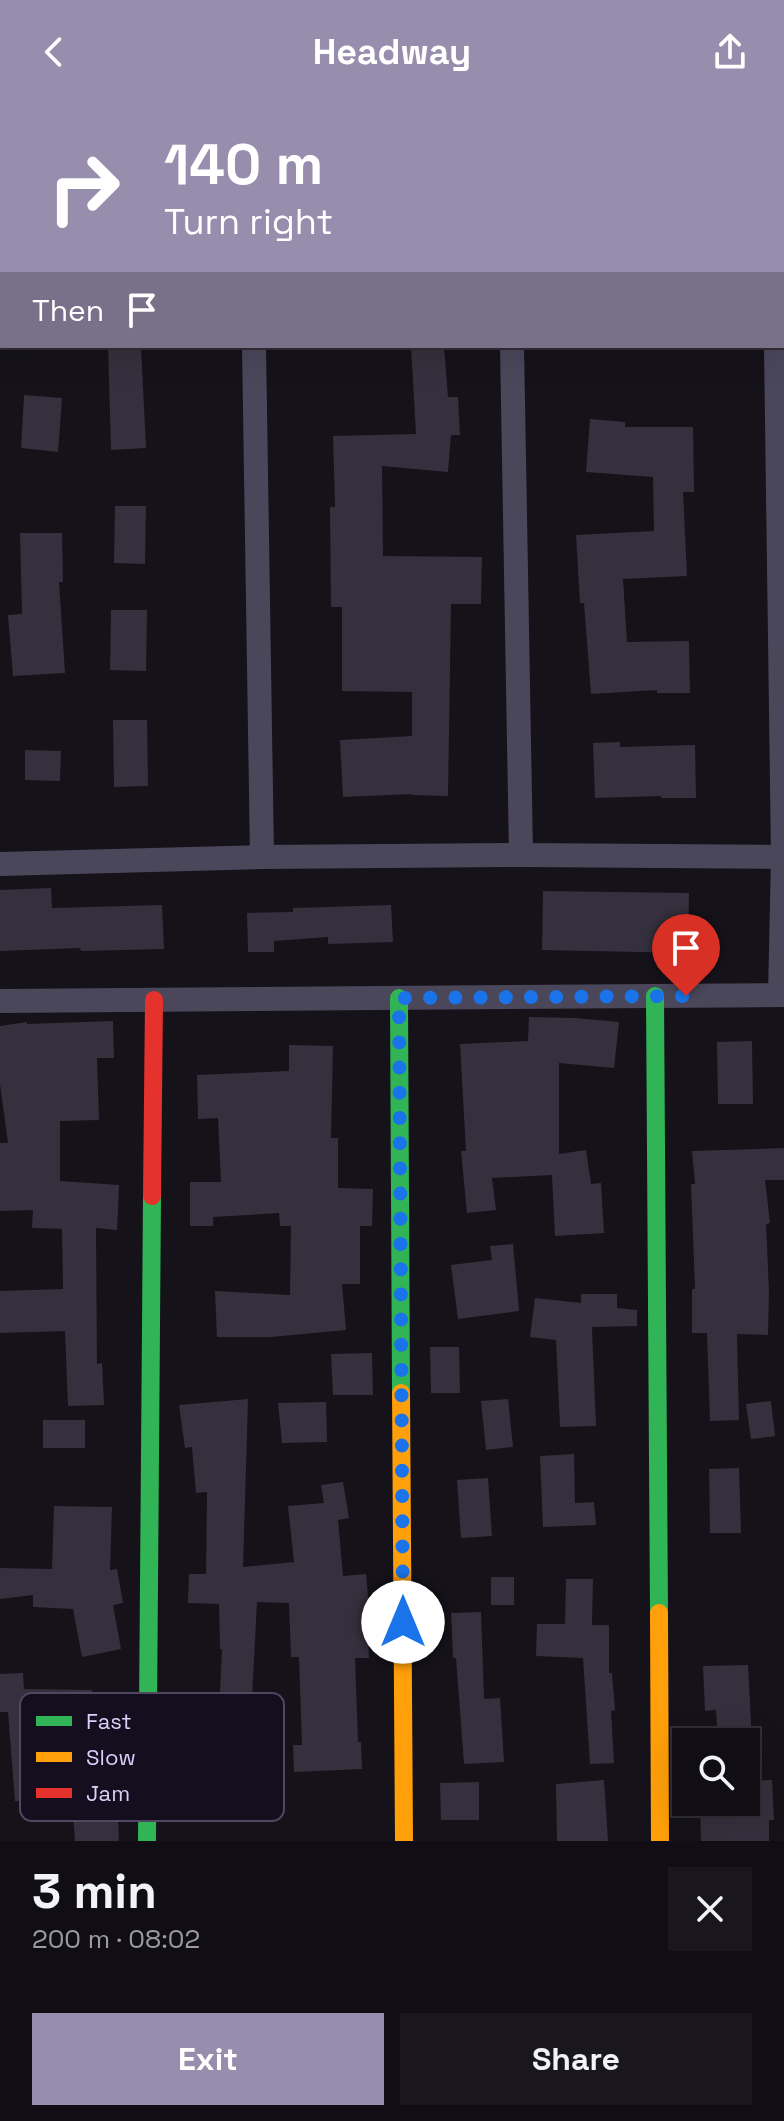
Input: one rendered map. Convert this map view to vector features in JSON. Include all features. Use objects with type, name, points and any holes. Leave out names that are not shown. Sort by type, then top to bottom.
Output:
[{"type":"street","points":[[254,348],[262,857]]},
{"type":"street","points":[[512,348],[521,855]]},
{"type":"street","points":[[0,1001],[782,995],[784,857],[776,348]]},
{"type":"street","points":[[0,864],[262,857],[784,857]]},
{"type":"street","points":[[655,996],[660,1841]]},
{"type":"street","points":[[399,998],[404,1841]]},
{"type":"street","points":[[148,1693],[154,1000]]},
{"type":"street","points":[[147,1821],[147,1841]]},
{"type":"building","points":[[108,348],[141,348],[146,448],[111,450]]},
{"type":"building","points":[[411,348],[444,348],[448,397],[458,397],[460,435],[451,435],[448,472],[382,466],[383,556],[482,557],[481,604],[451,604],[448,796],[343,797],[340,740],[412,736],[412,692],[342,691],[342,607],[331,607],[330,507],[335,507],[333,436],[416,434]]},
{"type":"building","points":[[24,395],[62,398],[58,452],[21,448]]},
{"type":"building","points":[[590,419],[625,422],[625,427],[693,427],[694,492],[683,492],[687,576],[623,579],[627,642],[689,641],[690,693],[657,693],[657,690],[591,694],[584,603],[580,603],[576,535],[654,531],[653,477],[586,472]]},
{"type":"building","points":[[115,506],[146,506],[145,564],[114,563]]},
{"type":"building","points":[[20,533],[62,533],[63,582],[59,582],[65,673],[13,676],[8,615],[22,614]]},
{"type":"building","points":[[111,610],[147,610],[146,671],[110,670]]},
{"type":"building","points":[[113,720],[147,720],[148,786],[114,787]]},
{"type":"building","points":[[620,742],[620,747],[695,745],[696,798],[595,798],[593,743]]},
{"type":"building","points":[[25,750],[61,751],[60,781],[25,780]]},
{"type":"building","points":[[51,888],[52,908],[162,905],[164,949],[0,951],[0,890]]},
{"type":"building","points":[[543,891],[689,893],[688,953],[542,950]]},
{"type":"building","points":[[391,905],[393,942],[328,944],[328,937],[274,941],[274,952],[248,952],[247,913],[293,912],[293,908]]},
{"type":"building","points":[[529,1017],[619,1022],[614,1068],[559,1063],[559,1154],[586,1150],[591,1184],[601,1183],[604,1233],[555,1236],[552,1175],[492,1178],[496,1210],[467,1213],[461,1151],[466,1151],[460,1044],[528,1041]]},
{"type":"building","points":[[113,1021],[114,1058],[97,1058],[99,1120],[60,1121],[60,1181],[119,1185],[117,1230],[96,1228],[97,1364],[102,1363],[104,1405],[68,1406],[65,1331],[0,1333],[0,1291],[63,1289],[62,1229],[32,1228],[33,1210],[0,1211],[0,1143],[8,1143],[0,1084],[0,1026],[27,1022]]},
{"type":"building","points":[[752,1041],[753,1104],[718,1104],[717,1042]]},
{"type":"building","points":[[289,1045],[333,1046],[331,1138],[338,1138],[338,1188],[373,1189],[372,1226],[360,1226],[360,1284],[342,1284],[346,1330],[271,1337],[217,1337],[215,1291],[290,1295],[291,1226],[280,1226],[279,1213],[213,1217],[213,1226],[190,1226],[190,1182],[221,1182],[218,1118],[198,1119],[197,1075],[289,1071]]},
{"type":"building","points":[[784,1148],[784,1180],[765,1180],[770,1223],[766,1224],[768,1335],[737,1334],[739,1420],[710,1421],[707,1333],[692,1333],[692,1289],[695,1289],[691,1184],[695,1184],[692,1151]]},
{"type":"building","points":[[513,1244],[519,1311],[458,1319],[451,1265],[492,1260],[490,1246]]},
{"type":"building","points":[[581,1294],[617,1294],[617,1308],[637,1310],[637,1326],[592,1327],[596,1426],[560,1427],[556,1340],[530,1337],[535,1298],[581,1303]]},
{"type":"building","points":[[430,1347],[459,1347],[460,1393],[431,1393]]},
{"type":"building","points":[[372,1353],[373,1395],[333,1395],[331,1354]]},
{"type":"building","points":[[248,1399],[243,1567],[294,1562],[288,1506],[324,1503],[321,1485],[343,1482],[349,1518],[338,1520],[343,1576],[366,1574],[369,1608],[369,1658],[355,1658],[362,1769],[294,1772],[293,1745],[302,1745],[299,1657],[291,1657],[289,1603],[257,1602],[252,1693],[220,1693],[222,1649],[219,1604],[188,1603],[189,1574],[206,1574],[207,1492],[196,1493],[192,1447],[185,1448],[179,1405]]},
{"type":"building","points":[[508,1399],[513,1447],[486,1450],[481,1401]]},
{"type":"building","points":[[771,1401],[775,1436],[751,1439],[746,1404]]},
{"type":"building","points":[[326,1402],[327,1442],[282,1443],[278,1403]]},
{"type":"building","points":[[43,1420],[85,1420],[85,1448],[43,1448]]},
{"type":"building","points":[[574,1454],[575,1503],[594,1502],[596,1525],[543,1527],[540,1456]]},
{"type":"building","points":[[739,1468],[741,1533],[710,1533],[709,1469]]},
{"type":"building","points":[[488,1478],[492,1536],[461,1538],[457,1480]]},
{"type":"building","points":[[54,1506],[112,1507],[110,1570],[117,1569],[123,1603],[113,1605],[121,1649],[82,1657],[73,1609],[33,1607],[33,1595],[0,1599],[0,1568],[52,1569]]},
{"type":"building","points":[[491,1577],[514,1577],[514,1605],[491,1605]]},
{"type":"building","points":[[566,1579],[593,1579],[592,1625],[609,1625],[609,1673],[612,1673],[615,1710],[611,1711],[614,1763],[590,1764],[583,1658],[536,1656],[537,1624],[565,1624]]},
{"type":"building","points":[[481,1612],[484,1699],[500,1698],[504,1762],[464,1764],[451,1613]]},
{"type":"building","points":[[748,1665],[751,1728],[717,1728],[716,1710],[705,1711],[703,1666]]},
{"type":"building","points":[[23,1673],[24,1689],[92,1690],[92,1693],[20,1693],[20,1801],[15,1801],[8,1712],[0,1712],[0,1674]]},
{"type":"building","points":[[604,1780],[608,1841],[557,1841],[556,1784]]},
{"type":"building","points":[[760,1780],[772,1780],[774,1820],[769,1820],[769,1841],[701,1841],[700,1816],[760,1816]]},
{"type":"building","points":[[479,1782],[479,1820],[441,1820],[440,1783]]},
{"type":"building","points":[[74,1821],[118,1821],[119,1841],[75,1841]]},
{"type":"traffic: fast","points":[[655,996],[659,1613]]},
{"type":"traffic: fast","points":[[399,998],[401,1393]]},
{"type":"traffic: fast","points":[[148,1693],[152,1196]]},
{"type":"traffic: fast","points":[[147,1821],[147,1841]]},
{"type":"traffic: slow","points":[[401,1393],[404,1841]]},
{"type":"traffic: slow","points":[[659,1613],[660,1841]]},
{"type":"traffic: jam","points":[[152,1196],[154,1000]]},
{"type":"route","points":[[403,1622],[399,998],[686,996]]}]
